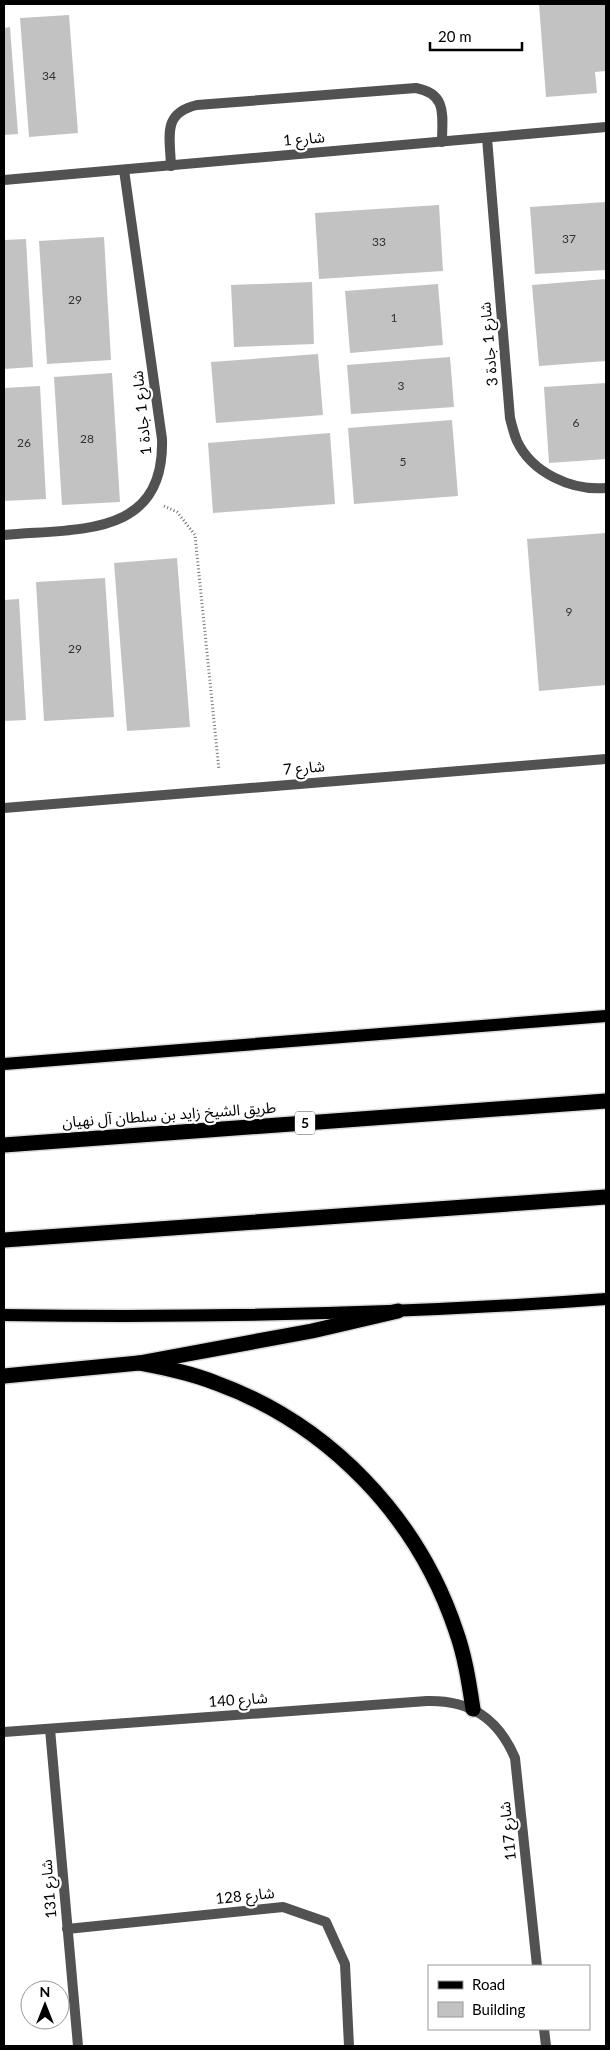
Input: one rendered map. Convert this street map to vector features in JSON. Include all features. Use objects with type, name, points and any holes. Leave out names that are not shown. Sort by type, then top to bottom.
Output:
[{"type":"highway","name":"طريق الشيخ زايد بن سلطان آل نهيان","points":[[4,1145],[606,1100]]},
{"type":"highway","points":[[4,1240],[606,1196]]},
{"type":"highway","points":[[4,1376],[139,1363],[312,1331],[398,1311]]},
{"type":"highway","points":[[139,1363],[178,1371],[216,1382],[253,1398],[288,1417],[351,1466],[378,1494],[403,1526],[424,1559],[442,1594],[464,1660],[473,1709]]},
{"type":"main road","points":[[4,1064],[606,1016]]},
{"type":"main road","points":[[4,1315],[242,1316],[398,1311],[606,1299]]},
{"type":"street","points":[[171,166],[170,129],[173,118],[182,108],[197,105],[416,88],[429,91],[438,98],[442,109],[442,142]]},
{"type":"street","name":"شارع 1","points":[[4,180],[606,127]]},
{"type":"street","name":"شارع 1 جادة 3","points":[[487,138],[510,418],[517,442],[532,462],[553,478],[577,486],[606,488]]},
{"type":"street","name":"شارع 1 جادة 1","points":[[4,535],[100,526],[120,520],[134,511],[147,498],[155,486],[160,472],[163,459],[162,439],[124,170]]},
{"type":"street","name":"شارع 7","points":[[4,808],[606,759]]},
{"type":"street","name":"شارع 140","points":[[4,1732],[427,1701],[458,1703],[473,1709]]},
{"type":"street","name":"شارع 117","points":[[473,1709],[499,1729],[508,1742],[514,1758],[538,1965]]},
{"type":"street","name":"شارع 131","points":[[50,1729],[78,2046]]},
{"type":"street","name":"شارع 128","points":[[67,1929],[283,1907],[326,1922],[345,1964],[349,2046]]},
{"type":"street","points":[[544,2030],[546,2046]]},
{"type":"path","points":[[147,498],[177,512],[195,535],[200,568],[220,790]]},
{"type":"building","points":[[539,4],[606,4],[606,71],[595,72],[597,93],[546,97]]},
{"type":"building","points":[[69,15],[78,133],[29,137],[20,18]]},
{"type":"building","points":[[10,27],[18,134],[4,135],[4,28]]},
{"type":"building","points":[[606,202],[606,270],[535,274],[530,207]]},
{"type":"building","points":[[439,205],[443,271],[319,279],[315,213]]},
{"type":"building","points":[[104,237],[111,360],[47,364],[39,241]]},
{"type":"building","points":[[26,239],[33,367],[4,369],[4,240]]},
{"type":"building","points":[[606,279],[606,361],[539,366],[532,285]]},
{"type":"building","points":[[312,282],[314,344],[234,347],[231,285]]},
{"type":"building","points":[[438,284],[443,345],[350,353],[345,291]]},
{"type":"building","points":[[318,354],[323,415],[216,423],[211,362]]},
{"type":"building","points":[[450,357],[454,407],[351,414],[347,365]]},
{"type":"building","points":[[112,373],[120,502],[62,505],[54,377]]},
{"type":"building","points":[[606,383],[606,459],[549,463],[544,387]]},
{"type":"building","points":[[40,386],[46,499],[4,501],[4,388]]},
{"type":"building","points":[[452,420],[458,496],[354,504],[348,428]]},
{"type":"building","points":[[330,433],[335,504],[213,513],[208,443]]},
{"type":"building","points":[[606,533],[606,685],[539,691],[527,539]]},
{"type":"building","points":[[177,558],[190,727],[127,731],[114,563]]},
{"type":"building","points":[[105,578],[114,717],[44,721],[36,582]]},
{"type":"building","points":[[19,599],[26,720],[4,721],[4,600]]}]
